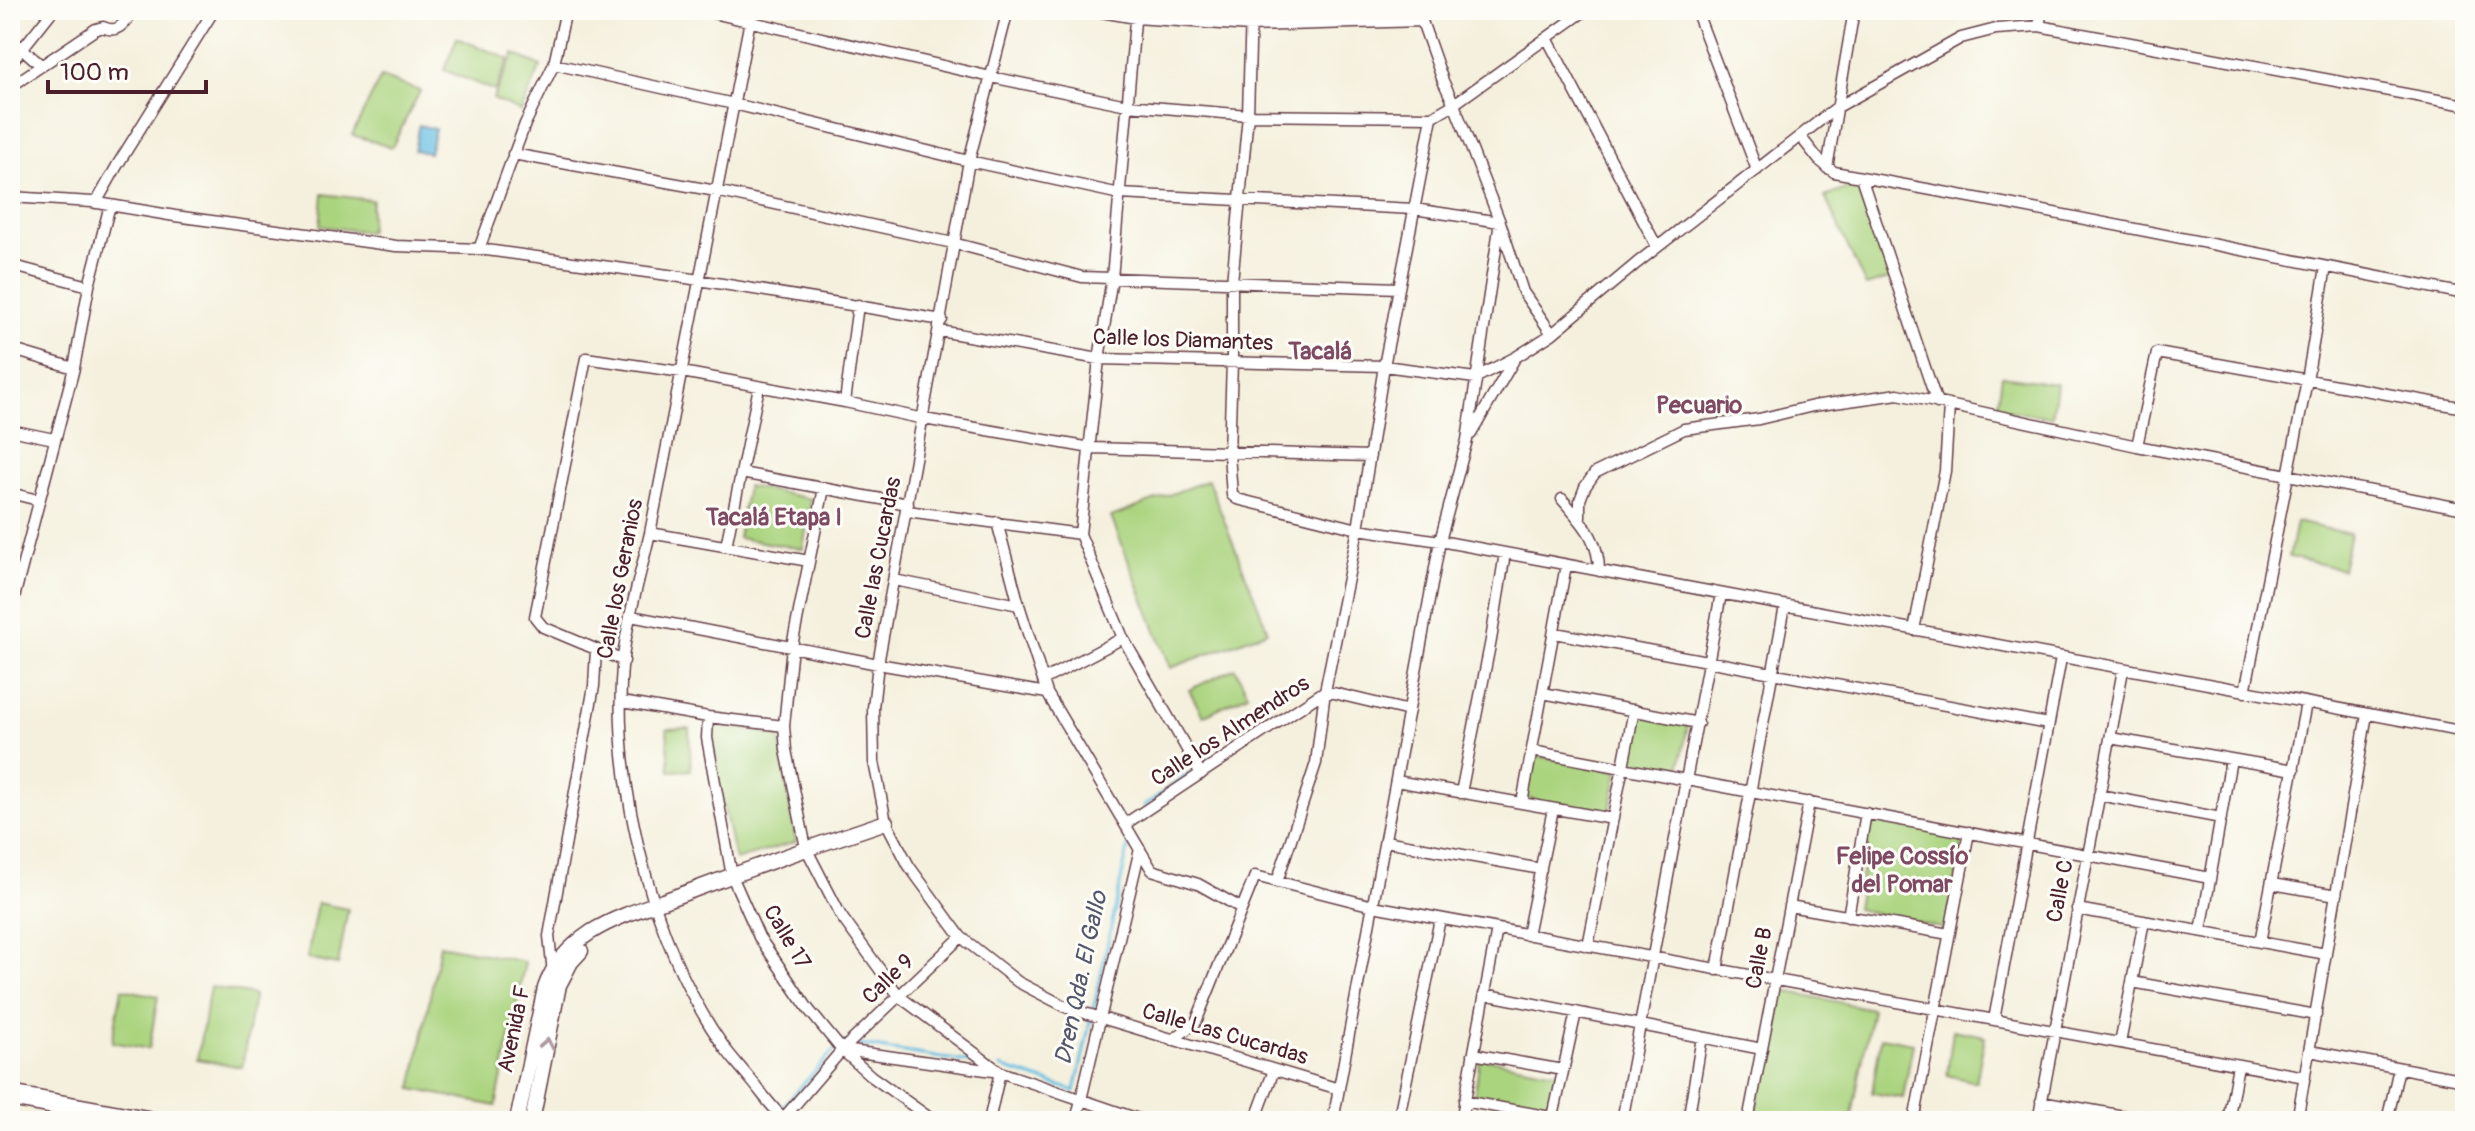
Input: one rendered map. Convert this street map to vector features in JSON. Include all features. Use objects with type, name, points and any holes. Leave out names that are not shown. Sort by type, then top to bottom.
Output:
[{"type":"highway","points":[[10,1096],[147,1121]]},
{"type":"highway","points":[[10,1109],[75,1121]]},
{"type":"street","points":[[10,64],[53,10]]},
{"type":"street","points":[[10,87],[96,29],[116,30],[134,10]]},
{"type":"street","points":[[479,249],[525,124],[554,64],[566,10]]},
{"type":"street","points":[[700,10],[1127,105],[1248,115],[1432,117],[1586,10]]},
{"type":"street","name":"Calle los Geranios","points":[[752,10],[631,616],[624,661],[623,759],[652,905],[682,975],[723,1046],[783,1120]]},
{"type":"street","name":"Calle las Cucardas","points":[[1008,10],[969,161],[953,243],[941,325],[878,664],[873,708],[874,762],[886,822],[909,866],[961,937],[1018,982],[1068,1008],[1099,1018]]},
{"type":"street","points":[[1090,10],[1250,26],[1420,16],[1500,222],[1523,292],[1552,334]]},
{"type":"street","points":[[1251,10],[1248,115],[1232,282],[1229,454],[1232,495],[1237,499],[1358,529],[1440,541],[2465,732]]},
{"type":"street","points":[[1696,10],[1757,170]]},
{"type":"street","points":[[1827,168],[1854,10]]},
{"type":"street","points":[[2039,26],[2042,10]]},
{"type":"street","points":[[96,203],[208,12]]},
{"type":"street","points":[[1136,14],[1112,278],[1099,359],[1080,534],[1123,638],[1201,774]]},
{"type":"street","points":[[1475,378],[1552,334],[1657,247],[1836,108],[1961,38],[1996,29],[2039,26],[2465,105]]},
{"type":"street","points":[[10,38],[42,66]]},
{"type":"street","points":[[1547,38],[1657,247]]},
{"type":"street","points":[[554,64],[1120,194],[1414,209],[1500,222]]},
{"type":"street","points":[[1277,882],[1316,763],[1325,691],[1358,529],[1384,366],[1432,117]]},
{"type":"street","points":[[1800,136],[1827,168],[1861,177],[2465,294]]},
{"type":"street","points":[[513,154],[716,191],[953,243],[1082,277],[1399,288]]},
{"type":"street","points":[[1861,177],[1937,403]]},
{"type":"street","name":"Calle los Diamantes","points":[[10,197],[96,203],[396,246],[479,249],[700,281],[858,305],[1099,359],[1384,366],[1475,378]]},
{"type":"street","points":[[10,613],[13,581],[74,368],[89,286],[110,205]]},
{"type":"street","points":[[1333,1121],[1440,541],[1467,440],[1500,222]]},
{"type":"street","points":[[10,265],[89,286]]},
{"type":"street","points":[[2245,692],[2307,380],[2326,267]]},
{"type":"street","points":[[845,402],[858,305]]},
{"type":"street","points":[[10,349],[74,368]]},
{"type":"street","points":[[2137,446],[2157,353],[2465,408]]},
{"type":"street","points":[[1467,440],[1516,357]]},
{"type":"street","points":[[624,661],[543,627],[535,617],[586,358],[682,372],[1091,448],[1370,456]]},
{"type":"street","points":[[726,546],[759,387]]},
{"type":"street","points":[[1580,517],[1580,500],[1595,473],[1684,429],[1898,394],[2137,446],[2465,509]]},
{"type":"street","points":[[1914,630],[1945,471],[1949,406]]},
{"type":"street","points":[[10,430],[54,439]]},
{"type":"street","points":[[741,473],[908,508],[1080,534]]},
{"type":"street","points":[[824,488],[792,646],[784,726],[806,848],[841,916],[899,996],[1000,1072]]},
{"type":"street","points":[[10,493],[38,500]]},
{"type":"street","points":[[1562,499],[1580,517],[1598,553],[1599,571]]},
{"type":"street","points":[[997,522],[1047,693],[1152,870],[1198,884],[1241,908]]},
{"type":"street","points":[[650,533],[809,561]]},
{"type":"street","points":[[1461,793],[1505,553]]},
{"type":"street","points":[[1522,803],[1566,565]]},
{"type":"street","points":[[894,580],[1019,605]]},
{"type":"street","points":[[1622,1121],[1721,594]]},
{"type":"street","points":[[1717,970],[1785,606]]},
{"type":"street","points":[[631,616],[1047,693]]},
{"type":"street","points":[[1555,633],[2048,724]]},
{"type":"street","points":[[1043,680],[1123,638]]},
{"type":"street","points":[[556,976],[549,936],[594,686],[596,649]]},
{"type":"street","points":[[1994,1020],[2061,658]]},
{"type":"street","name":"Calle C","points":[[2038,1121],[2123,670]]},
{"type":"street","name":"Calle los Almendros","points":[[1125,824],[1325,691],[1409,711]]},
{"type":"street","points":[[1543,693],[1698,723]]},
{"type":"street","points":[[622,702],[784,726]]},
{"type":"street","points":[[2260,942],[2306,703]]},
{"type":"street","points":[[1588,946],[1634,710]]},
{"type":"street","points":[[2297,1121],[2367,714]]},
{"type":"street","name":"Calle 17","points":[[708,717],[707,738],[732,876],[759,937],[809,1010],[842,1050],[871,1076],[934,1121]]},
{"type":"street","points":[[2110,738],[2294,770]]},
{"type":"street","points":[[1532,751],[2210,878]]},
{"type":"street","points":[[2201,931],[2231,759]]},
{"type":"street","points":[[1396,781],[1613,819]]},
{"type":"street","points":[[2099,795],[2221,818]]},
{"type":"street","name":"Calle B","points":[[1748,1121],[1809,802]]},
{"type":"street","points":[[1527,935],[1553,809]]},
{"type":"street","points":[[1848,917],[1866,813]]},
{"type":"street","name":"Avenida F","points":[[517,1121],[543,996],[556,976],[582,950],[652,905],[886,822]]},
{"type":"street","points":[[1914,1121],[1969,832]]},
{"type":"street","points":[[1385,841],[1541,869]]},
{"type":"street","points":[[1076,1121],[1140,849]]},
{"type":"street","points":[[1173,1040],[1196,1022],[1255,876],[1373,906],[1440,919],[2305,1077]]},
{"type":"street","points":[[2272,884],[2337,895]]},
{"type":"street","points":[[1789,906],[1949,934]]},
{"type":"street","points":[[2077,909],[2326,954]]},
{"type":"street","points":[[1398,1121],[1440,919]]},
{"type":"street","points":[[2120,1043],[2144,921]]},
{"type":"street","points":[[1461,1121],[1497,929]]},
{"type":"street","name":"Calle 9","points":[[783,1120],[842,1050],[961,937]]},
{"type":"street","name":"Avenida F","points":[[532,1121],[556,976]]},
{"type":"street","points":[[2132,982],[2316,1015]]},
{"type":"street","points":[[1484,994],[1762,1049]]},
{"type":"street","points":[[1553,1117],[1576,1012]]},
{"type":"street","name":"Calle Las Cucardas","points":[[1099,1018],[1339,1089]]},
{"type":"street","points":[[1688,1121],[1702,1037]]},
{"type":"street","points":[[842,1050],[1000,1072],[1144,1121]]},
{"type":"street","points":[[2310,1051],[2465,1080]]},
{"type":"street","points":[[1473,1054],[1563,1070]]},
{"type":"street","points":[[2228,1121],[2238,1065]]},
{"type":"street","points":[[2387,1121],[2399,1068]]},
{"type":"street","points":[[1255,1121],[1274,1070]]},
{"type":"street","points":[[989,1121],[1000,1072]]},
{"type":"street","points":[[1464,1101],[1572,1121]]},
{"type":"street","points":[[2041,1101],[2108,1117],[2151,1121]]},
{"type":"green space","points":[[457,38],[509,59],[495,91],[444,70]]},
{"type":"green space","points":[[514,54],[541,66],[521,112],[493,99]]},
{"type":"green space","points":[[381,77],[420,91],[392,147],[352,135]]},
{"type":"green space","points":[[1856,185],[1892,278],[1866,286],[1825,197]]},
{"type":"green space","points":[[323,194],[372,200],[369,232],[320,226]]},
{"type":"green space","points":[[2002,376],[2057,384],[2052,417],[1997,409]]},
{"type":"green space","points":[[1208,480],[1268,631],[1171,668],[1111,517]]},
{"type":"green space","points":[[747,486],[811,499],[803,549],[738,538]]},
{"type":"green space","points":[[2296,522],[2350,534],[2342,569],[2289,557]]},
{"type":"green space","points":[[1235,668],[1248,694],[1203,716],[1189,690]]},
{"type":"green space","points":[[1641,716],[1688,725],[1679,772],[1632,763]]},
{"type":"green space","points":[[717,725],[779,735],[796,842],[735,860],[718,780],[712,732]]},
{"type":"green space","points":[[689,728],[691,770],[670,771],[667,729]]},
{"type":"green space","points":[[1533,755],[1618,771],[1609,815],[1525,798]]},
{"type":"green space","points":[[1871,818],[1964,837],[1946,929],[1856,909]]},
{"type":"green space","points":[[317,903],[348,909],[338,965],[307,959]]},
{"type":"green space","points":[[440,945],[525,962],[496,1106],[412,1089]]},
{"type":"green space","points":[[210,987],[254,995],[242,1067],[197,1059]]},
{"type":"green space","points":[[122,989],[158,996],[149,1049],[112,1042]]},
{"type":"green space","points":[[1780,990],[1872,1009],[1851,1121],[1754,1121]]},
{"type":"green space","points":[[1953,1030],[1985,1036],[1976,1082],[1947,1075]]},
{"type":"green space","points":[[1881,1037],[1913,1043],[1903,1098],[1872,1093]]},
{"type":"green space","points":[[1480,1058],[1560,1073],[1552,1111],[1474,1096]]},
{"type":"water","points":[[419,125],[435,129],[429,153],[414,150]]},
{"type":"waterway","name":"Dren Qda. El Gallo","points":[[1144,806],[1212,757]]},
{"type":"waterway","name":"Dren Qda. El Gallo","points":[[1093,1011],[1130,839]]},
{"type":"waterway","name":"Dren Qda. El Gallo","points":[[1001,1067],[1075,1091],[1091,1018]]},
{"type":"waterway","name":"Dren Qda. El Gallo","points":[[780,1109],[842,1042],[847,1043]]},
{"type":"waterway","name":"Dren Qda. El Gallo","points":[[854,1044],[981,1064]]},
{"type":"waterway","name":"Dren Qda. El Gallo","points":[[646,1121],[669,1108],[731,1121]]},
{"type":"waterway","name":"Dren Qda. El Gallo","points":[[767,1121],[775,1115]]},
{"type":"district","name":"Tacalá","points":[[1320,351]]},
{"type":"district","name":"Pecuario","points":[[1699,405]]},
{"type":"district","name":"Tacalá Etapa I","points":[[774,517]]},
{"type":"district","name":"Felipe Cossío del Pomar","points":[[1902,870]]}]
